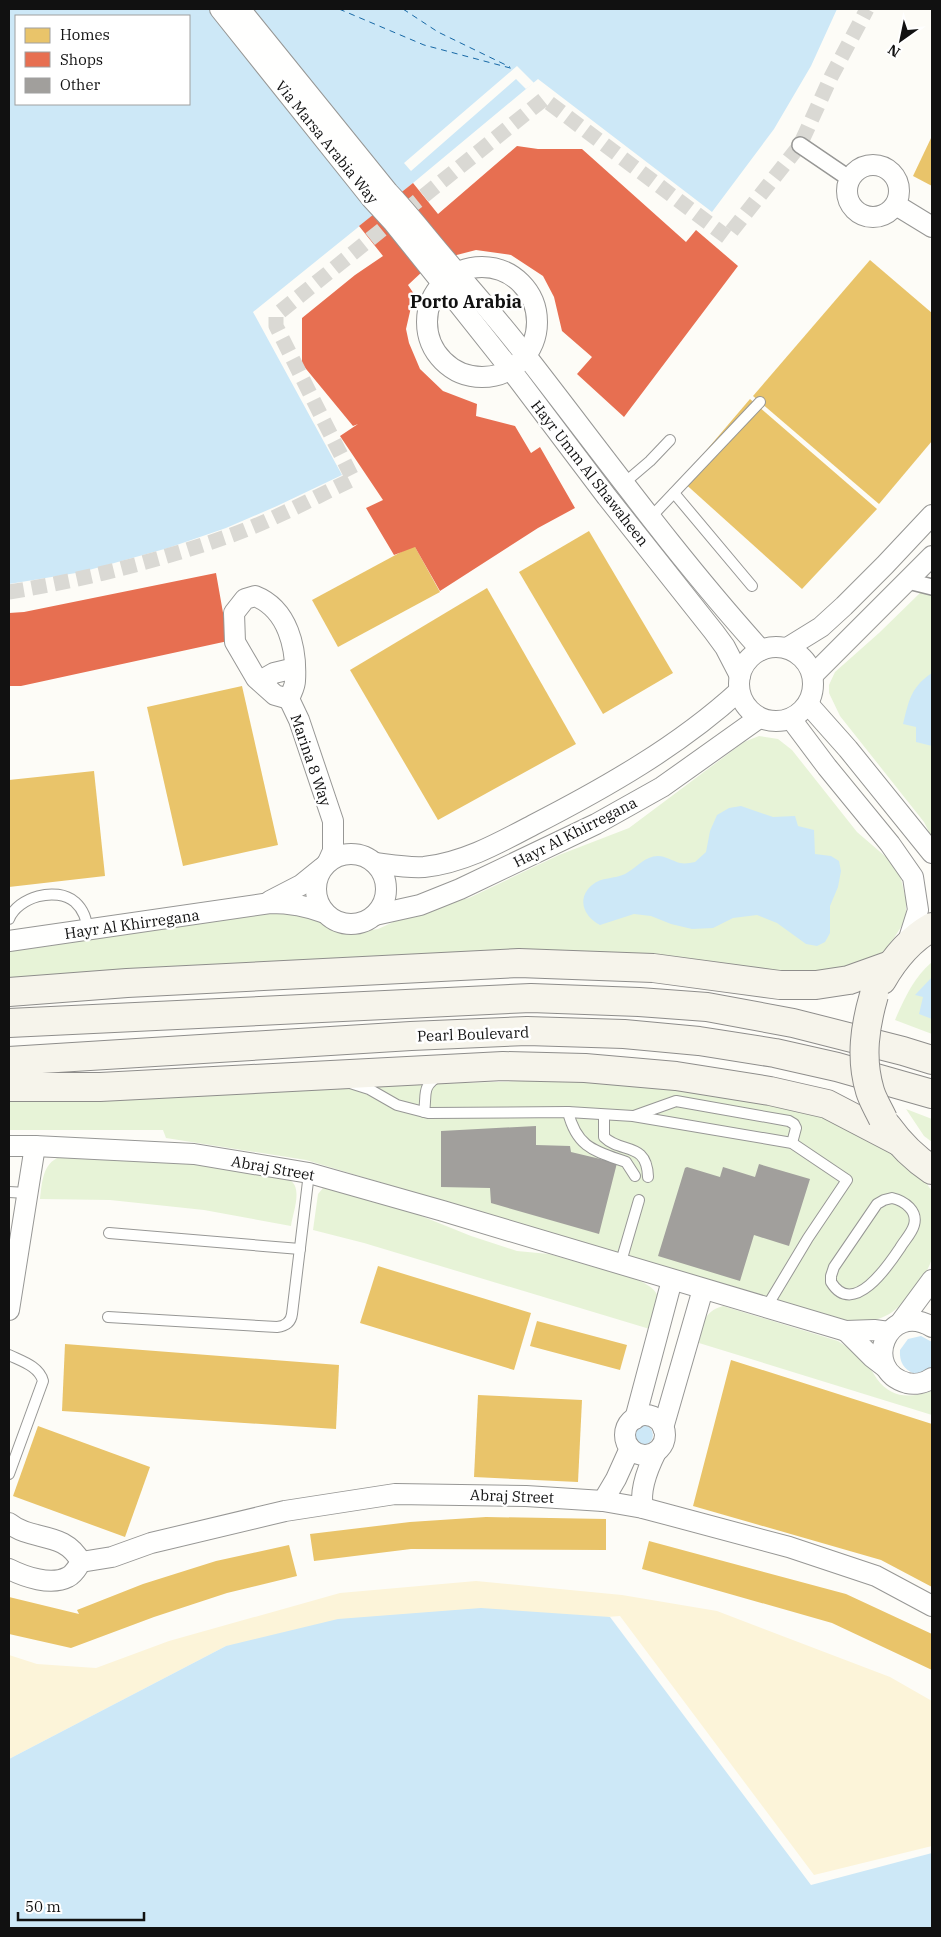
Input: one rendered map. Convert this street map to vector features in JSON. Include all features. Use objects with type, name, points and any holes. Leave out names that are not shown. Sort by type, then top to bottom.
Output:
[{"type":"main road","points":[[9,992],[127,983],[519,963],[653,968],[780,985],[816,985],[849,980],[898,956],[932,927]]},
{"type":"main road","points":[[898,956],[874,994],[866,1026],[864,1058],[870,1090],[883,1120],[898,1142],[916,1159],[932,1170]]},
{"type":"main road","points":[[9,1022],[522,998],[639,1002],[707,1007],[793,1023],[932,1060]]},
{"type":"main road","name":"Pearl Boulevard","points":[[9,1060],[527,1031],[624,1034],[698,1041],[775,1053],[837,1067],[932,1094]]},
{"type":"main road","points":[[9,1087],[100,1087],[503,1066],[585,1068],[676,1076],[770,1091],[827,1104],[898,1142]]},
{"type":"street","name":"Via Marsa Arabia Way","points":[[220,9],[378,194],[406,211],[446,273]]},
{"type":"street","name":"Via Marsa Arabia Way","points":[[240,9],[378,194]]},
{"type":"street","points":[[800,145],[850,179]]},
{"type":"street","points":[[870,165],[886,168],[893,174],[900,188],[896,205],[884,216],[868,217],[860,214],[849,202],[847,195],[850,179],[862,167],[870,165]]},
{"type":"street","points":[[896,205],[932,227]]},
{"type":"street","points":[[478,267],[499,269],[518,280],[531,296],[538,316],[536,338],[526,356],[511,370],[497,376],[482,378],[467,376],[442,362],[431,343],[426,322],[433,294],[446,273],[478,267]]},
{"type":"street","name":"Hayr Umm Al Shawaheen","points":[[446,273],[526,356],[622,484],[651,517],[710,593],[761,650]]},
{"type":"street","name":"Hayr Umm Al Shawaheen","points":[[446,273],[511,370],[607,497],[725,647],[739,683]]},
{"type":"street","points":[[607,497],[622,484]]},
{"type":"street","points":[[787,648],[803,659],[813,675],[814,685],[808,704],[801,713],[791,719],[775,722],[759,718],[746,707],[739,683],[744,665],[751,656],[769,648],[787,648],[821,627],[885,565],[932,515]]},
{"type":"street","points":[[813,675],[932,556]]},
{"type":"street","points":[[908,580],[932,587]]},
{"type":"street","points":[[255,596],[265,600],[276,610],[292,638],[295,650],[295,668],[295,682],[289,699],[275,695],[256,678],[235,642],[234,613],[245,599],[255,596]]},
{"type":"street","points":[[260,681],[274,673],[295,668]]},
{"type":"street","name":"Hayr Al Khirregana","points":[[372,861],[408,867],[434,865],[466,857],[506,839],[600,789],[666,747],[713,715],[739,683]]},
{"type":"street","name":"Marina 8 Way","points":[[289,699],[299,720],[333,820],[333,851],[325,865]]},
{"type":"street","points":[[808,704],[848,749],[932,853]]},
{"type":"street","name":"Hayr Al Khirregana","points":[[375,916],[420,905],[460,889],[596,824],[662,787],[759,718]]},
{"type":"street","points":[[791,719],[827,767],[890,844],[913,877],[918,910],[898,956]]},
{"type":"street","name":"Marina 8 Way","points":[[333,820],[372,861]]},
{"type":"street","points":[[343,854],[361,855],[372,861],[381,870],[386,879],[387,889],[386,899],[375,916],[359,924],[350,925],[340,923],[325,913],[317,899],[316,883],[325,865],[343,854]]},
{"type":"street","name":"Hayr Al Khirregana","points":[[256,906],[290,892],[312,878],[325,865]]},
{"type":"street","name":"Hayr Al Khirregana","points":[[9,941],[270,904],[296,905],[325,913]]},
{"type":"street","name":"Abraj Street","points":[[9,1146],[194,1154],[308,1173],[443,1211],[846,1331],[895,1327],[913,1320],[932,1326]]},
{"type":"street","points":[[9,1310],[18,1193],[34,1146]]},
{"type":"street","points":[[634,1419],[672,1280]]},
{"type":"street","points":[[886,1367],[882,1357],[882,1347],[885,1338],[932,1280]]},
{"type":"street","points":[[643,1508],[643,1490],[650,1464],[664,1441],[663,1428],[703,1289]]},
{"type":"street","name":"Abraj Street","points":[[846,1331],[872,1357],[886,1367],[891,1375],[909,1384],[931,1379]]},
{"type":"street","points":[[656,1452],[642,1455],[630,1448],[625,1438],[626,1432],[630,1422],[634,1419],[648,1416],[654,1418],[663,1428]]},
{"type":"street","points":[[603,1501],[616,1479],[630,1448]]},
{"type":"street","name":"Abraj Street","points":[[81,1562],[112,1558],[151,1543],[286,1511],[395,1494],[526,1496],[603,1501],[643,1508],[789,1547],[876,1576],[932,1606]]},
{"type":"street","points":[[9,1523],[21,1530],[58,1540],[77,1554],[81,1562],[75,1572],[67,1577],[56,1580],[21,1575],[9,1569]]},
{"type":"lane","points":[[651,517],[760,402]]},
{"type":"lane","points":[[622,484],[650,461],[670,440]]},
{"type":"lane","points":[[674,493],[752,586]]},
{"type":"lane","points":[[9,918],[12,912],[25,900],[33,897],[64,896],[76,903],[83,911],[88,930]]},
{"type":"lane","points":[[424,1112],[425,1092],[428,1084],[452,1068]]},
{"type":"lane","points":[[326,1075],[369,1089],[397,1105],[424,1112],[568,1112],[633,1116],[792,1143],[847,1180],[808,1238],[766,1308]]},
{"type":"lane","points":[[633,1116],[676,1101],[789,1121],[796,1128],[792,1143]]},
{"type":"lane","points":[[568,1112],[577,1136],[588,1147],[598,1153],[626,1162],[635,1176]]},
{"type":"lane","points":[[604,1115],[604,1136],[609,1142],[639,1154],[645,1162],[648,1177]]},
{"type":"lane","points":[[108,1317],[284,1326],[292,1317],[308,1173]]},
{"type":"lane","points":[[897,1199],[911,1209],[915,1224],[883,1272],[866,1288],[851,1294],[836,1288],[831,1279],[834,1267],[877,1204],[884,1200],[897,1199]]},
{"type":"lane","points":[[620,1265],[639,1200]]},
{"type":"lane","points":[[109,1233],[300,1249]]},
{"type":"lane","points":[[9,1355],[36,1369],[43,1381],[9,1474]]},
{"type":"green space","points":[[932,577],[932,838],[924,822],[840,716],[829,693],[829,685],[835,672],[920,593]]},
{"type":"green space","points":[[759,736],[778,739],[792,750],[857,832],[893,863],[901,879],[906,900],[906,919],[882,953],[858,968],[831,977],[683,964],[9,983],[9,949],[268,909],[323,919],[336,928],[355,933],[378,929],[422,909],[469,898],[559,855],[629,828],[744,742]]},
{"type":"green space","points":[[932,962],[932,1034],[895,1020],[915,981]]},
{"type":"green space","points":[[588,1079],[709,1091],[825,1113],[883,1147],[926,1183],[932,1191],[933,1250],[926,1273],[909,1296],[889,1314],[873,1321],[852,1324],[306,1160],[166,1138],[163,1130],[9,1130],[9,1093],[418,1081],[429,1084]]},
{"type":"green space","points":[[906,1109],[932,1119],[932,1142],[924,1136]]},
{"type":"green space","points":[[66,1156],[192,1164],[288,1179],[293,1182],[297,1193],[291,1226],[204,1210],[110,1200],[40,1199],[42,1181],[46,1169],[54,1160]]},
{"type":"green space","points":[[323,1188],[404,1209],[471,1236],[517,1251],[549,1254],[636,1279],[653,1289],[657,1294],[658,1305],[653,1330],[364,1243],[313,1230],[318,1194]]},
{"type":"green space","points":[[723,1306],[838,1341],[861,1359],[883,1386],[889,1390],[909,1396],[932,1391],[932,1415],[699,1343],[707,1315]]},
{"type":"sand","points":[[476,1581],[622,1595],[717,1611],[890,1677],[932,1701],[932,1846],[814,1875],[620,1616],[226,1646],[9,1759],[9,1655],[37,1664],[96,1668],[169,1641],[340,1593]]},
{"type":"water","points":[[9,9],[837,9],[811,66],[774,129],[712,212],[538,79],[253,312],[342,475],[226,528],[168,548],[82,572],[9,584]]},
{"type":"water","points":[[932,673],[932,746],[916,742],[916,727],[903,724],[915,689]]},
{"type":"water","points":[[741,806],[773,817],[795,816],[798,826],[814,830],[815,854],[831,856],[839,861],[841,871],[838,887],[830,906],[830,933],[825,942],[817,946],[806,944],[777,923],[757,915],[733,918],[713,928],[692,929],[671,924],[651,916],[634,914],[600,925],[594,922],[586,913],[583,902],[584,896],[587,890],[596,882],[625,874],[645,860],[653,857],[663,857],[682,863],[695,862],[706,852],[710,831],[717,815],[729,808]]},
{"type":"water","points":[[932,977],[932,1019],[919,1014],[923,997],[915,995]]},
{"type":"water","points":[[921,1336],[932,1342],[932,1369],[915,1374],[903,1365],[900,1358],[900,1350],[908,1339]]},
{"type":"water","points":[[643,1425],[650,1428],[653,1435],[650,1442],[643,1445],[636,1442],[633,1435],[636,1428]]},
{"type":"water","points":[[481,1608],[610,1617],[811,1885],[932,1853],[932,1928],[9,1928],[9,1759],[226,1646],[338,1619]]},
{"type":"pier","points":[[517,66],[534,83],[526,89],[516,79],[411,171],[404,163]]},
{"type":"building: Homes","points":[[932,136],[932,186],[913,176]]},
{"type":"building: Homes","points":[[870,260],[932,313],[932,441],[879,504],[753,396]]},
{"type":"building: Homes","points":[[750,399],[877,509],[802,589],[681,480]]},
{"type":"building: Homes","points":[[589,531],[673,673],[603,714],[519,572]]},
{"type":"building: Homes","points":[[414,545],[440,592],[338,647],[312,600]]},
{"type":"building: Homes","points":[[487,588],[576,744],[438,820],[350,670]]},
{"type":"building: Homes","points":[[242,686],[278,845],[183,866],[147,707]]},
{"type":"building: Homes","points":[[94,771],[105,876],[9,887],[9,780]]},
{"type":"building: Homes","points":[[378,1266],[531,1313],[514,1370],[360,1323]]},
{"type":"building: Homes","points":[[537,1321],[627,1345],[620,1370],[530,1346]]},
{"type":"building: Homes","points":[[65,1344],[339,1365],[336,1429],[62,1411]]},
{"type":"building: Homes","points":[[731,1360],[932,1424],[932,1587],[881,1560],[693,1506]]},
{"type":"building: Homes","points":[[478,1395],[582,1400],[578,1482],[474,1477]]},
{"type":"building: Homes","points":[[38,1426],[150,1467],[125,1537],[13,1496]]},
{"type":"building: Homes","points":[[486,1517],[606,1519],[606,1550],[411,1549],[314,1561],[310,1534],[410,1522]]},
{"type":"building: Homes","points":[[649,1541],[846,1594],[932,1634],[932,1670],[832,1623],[642,1569]]},
{"type":"building: Homes","points":[[289,1545],[297,1576],[227,1593],[154,1617],[71,1648],[9,1634],[9,1597],[79,1614],[77,1610],[143,1584],[216,1561]]},
{"type":"building: Shops","points":[[517,146],[538,149],[582,149],[686,242],[696,230],[738,266],[624,417],[577,374],[592,357],[562,331],[554,297],[543,276],[511,255],[476,250],[449,257],[424,270],[408,285],[414,294],[406,329],[409,343],[420,369],[443,391],[477,404],[476,416],[515,426],[531,453],[540,447],[575,508],[538,528],[440,591],[415,547],[394,555],[366,508],[383,500],[340,436],[358,424],[353,426],[302,364],[302,318],[355,275],[383,256],[359,226],[413,183],[438,214]]},
{"type":"building: Shops","points":[[216,573],[228,641],[21,686],[9,686],[9,613],[24,612]]},
{"type":"building: Other","points":[[536,1126],[536,1145],[570,1146],[571,1152],[617,1163],[599,1234],[491,1203],[490,1188],[441,1187],[441,1131]]},
{"type":"building: Other","points":[[759,1164],[810,1179],[789,1246],[754,1235],[740,1281],[658,1256],[685,1168],[720,1177],[723,1167],[755,1177]]},
{"type":"ferry route","points":[[339,9],[424,45],[514,69]]},
{"type":"ferry route","points":[[403,9],[438,32],[510,67]]},
{"type":"tunnel","points":[[9,592],[93,576],[148,562],[202,545],[260,524],[353,479],[276,326],[276,315],[544,99],[727,237],[800,145],[831,77],[867,9]]},
{"type":"district","name":"Porto Arabia","points":[[466,301]]}]
